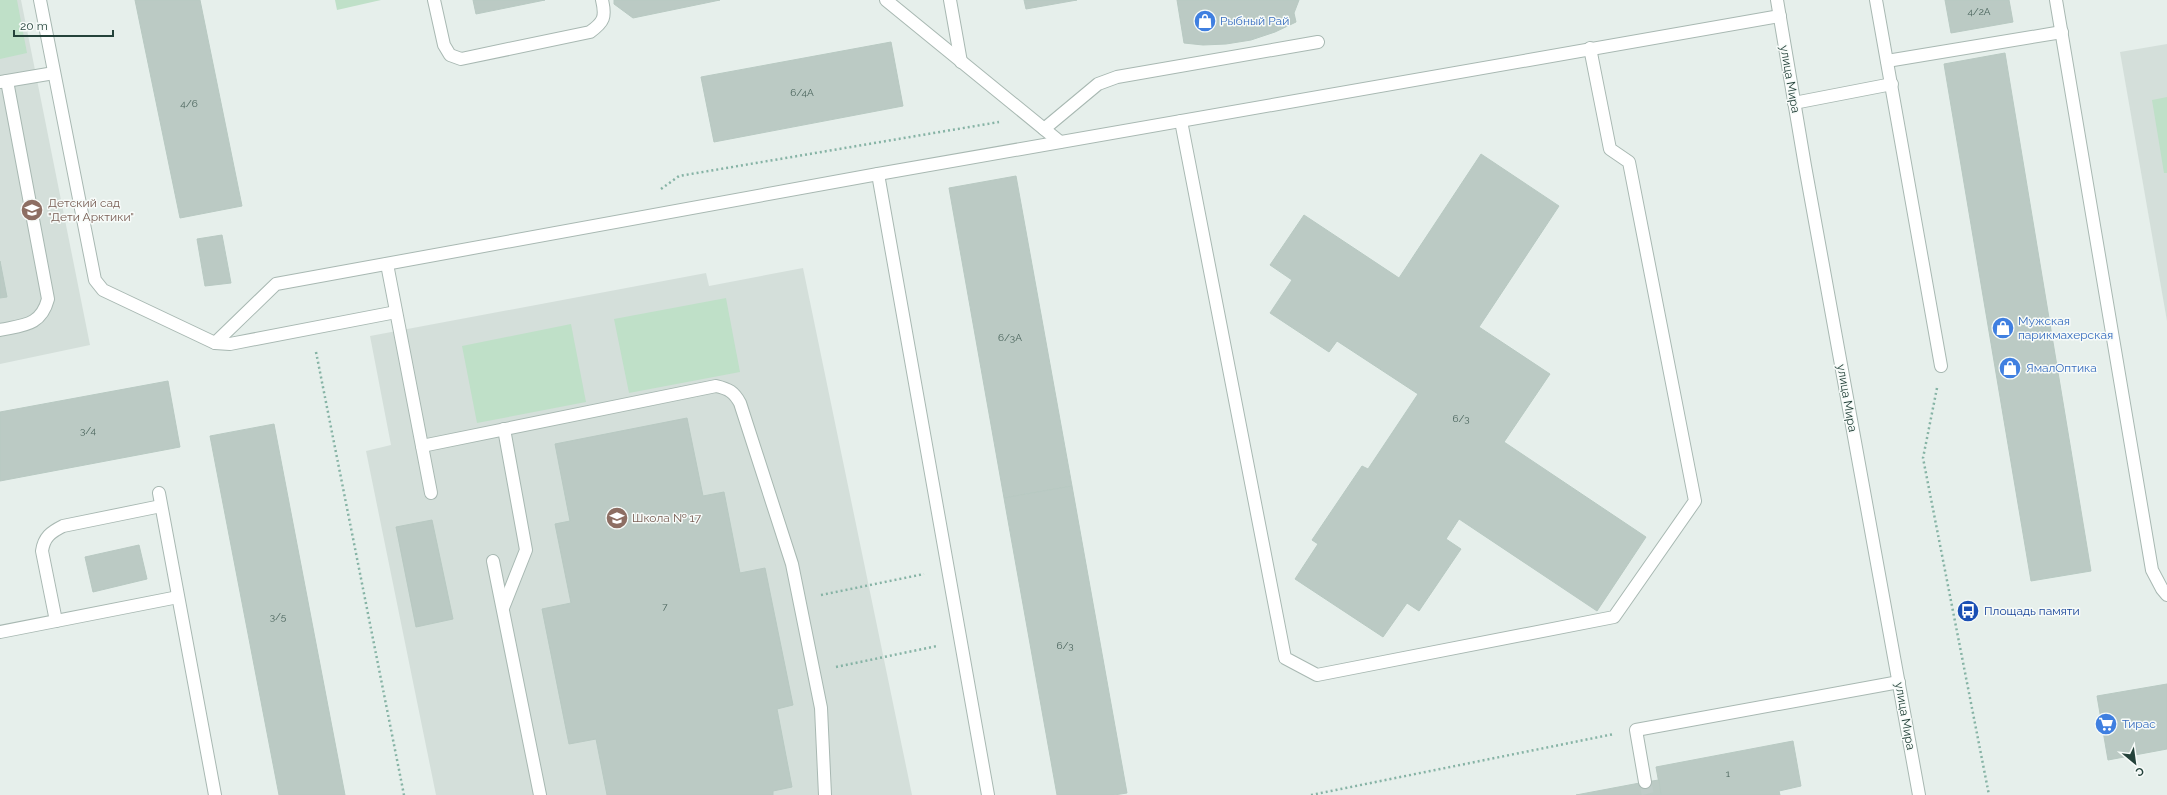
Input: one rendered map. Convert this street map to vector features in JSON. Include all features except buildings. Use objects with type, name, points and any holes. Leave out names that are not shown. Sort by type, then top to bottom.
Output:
[{"type":"street","points":[[40,0],[95,280],[103,290],[215,343],[230,344],[396,312]]},
{"type":"street","points":[[434,0],[444,45],[450,55],[461,59],[590,32],[601,24],[604,11],[602,0]]},
{"type":"street","points":[[886,0],[1060,142]]},
{"type":"street","points":[[950,0],[961,62]]},
{"type":"street","name":"улица Мира","points":[[1777,0],[1794,103],[1919,795]]},
{"type":"street","points":[[1876,0],[1941,366]]},
{"type":"street","points":[[2056,0],[2152,570],[2162,589],[2167,595]]},
{"type":"street","points":[[215,343],[276,284],[878,174],[1590,48],[1780,16]]},
{"type":"street","points":[[1887,61],[2062,32]]},
{"type":"street","points":[[1044,129],[1098,84],[1117,76],[1318,42]]},
{"type":"street","points":[[1181,121],[1285,658],[1317,675],[1614,617],[1695,501],[1629,162],[1610,149],[1590,48]]},
{"type":"street","points":[[0,330],[28,324],[39,318],[45,311],[48,299],[3,82],[54,73]]},
{"type":"street","points":[[1794,103],[1892,84]]},
{"type":"street","points":[[878,174],[988,795]]},
{"type":"street","points":[[387,264],[431,493]]},
{"type":"street","points":[[422,446],[716,386],[726,388],[734,393],[740,403],[788,550],[821,708],[825,795]]},
{"type":"street","points":[[502,608],[526,550],[504,429]]},
{"type":"street","points":[[159,493],[215,795]]},
{"type":"street","points":[[56,621],[42,551],[44,542],[50,532],[62,526],[161,506]]},
{"type":"street","points":[[493,561],[540,795]]},
{"type":"street","points":[[0,632],[178,597]]},
{"type":"street","points":[[1645,782],[1636,730],[1898,682]]},
{"type":"path","points":[[311,328],[404,795]]},
{"type":"path","points":[[1941,366],[1923,458],[1989,795]]},
{"type":"path","points":[[799,599],[948,568]]},
{"type":"path","points":[[813,671],[961,641]]},
{"type":"path","points":[[1311,795],[1636,730]]},
{"type":"shaded area","name":"Детский сад \"Дети Арктики\"","points":[[0,0],[21,0],[90,345],[0,364]]},
{"type":"shaded area","points":[[2167,44],[2167,321],[2120,52]]},
{"type":"shaded area","name":"Школа № 17","points":[[803,268],[912,795],[436,795],[366,451],[391,445],[370,336],[706,273],[709,286]]},
{"type":"green space","points":[[0,0],[17,0],[27,53],[0,59]]},
{"type":"green space","points":[[335,0],[381,0],[337,10]]},
{"type":"green space","points":[[2167,97],[2167,173],[2164,173],[2152,100]]},
{"type":"green space","points":[[726,298],[740,372],[629,393],[614,319]]},
{"type":"green space","points":[[571,324],[586,402],[477,423],[462,346]]},
{"type":"tunnel","points":[[1645,782],[1648,795]]},
{"type":"place","name":"Рыбный Рай","points":[[1205,21]]},
{"type":"place","name":"Детский сад \"Дети Арктики\"","points":[[32,210]]},
{"type":"place","name":"Мужская парикмахерская","points":[[2003,328]]},
{"type":"place","name":"ЯмалОптика","points":[[2010,368]]},
{"type":"place","name":"Школа № 17","points":[[617,518]]},
{"type":"place","name":"Площадь памяти","points":[[1968,611]]},
{"type":"place","name":"Тирас","points":[[2106,724]]}]
